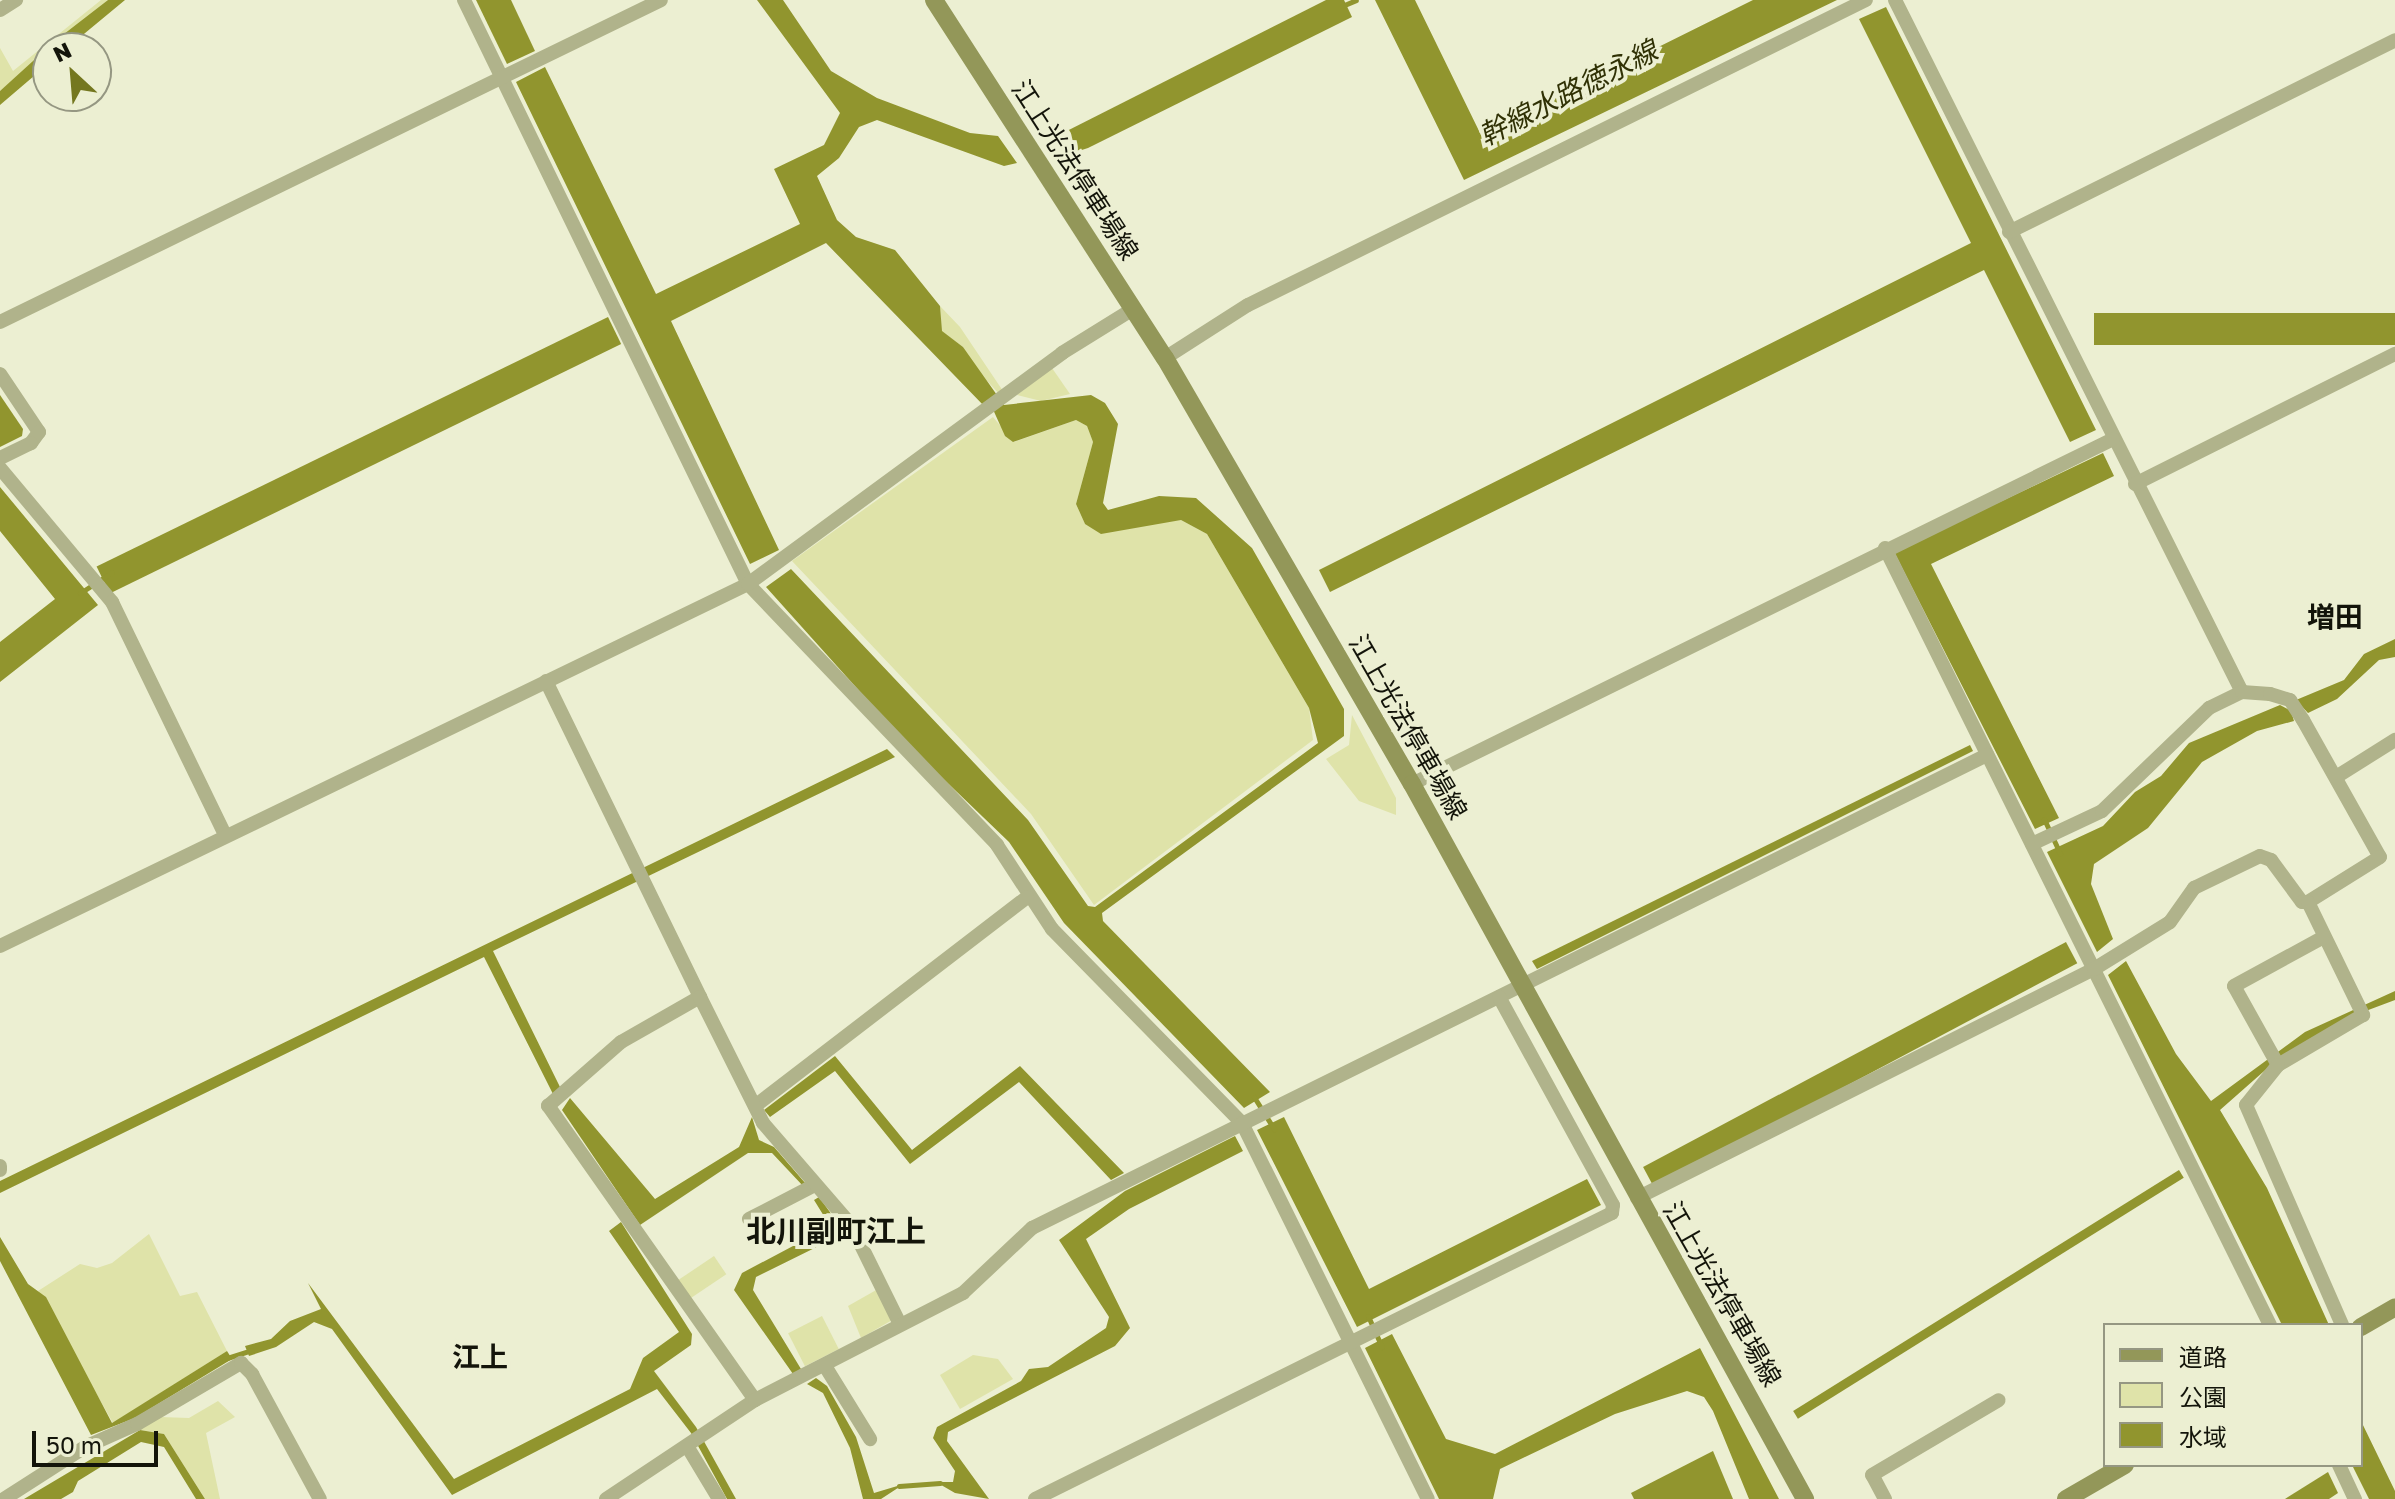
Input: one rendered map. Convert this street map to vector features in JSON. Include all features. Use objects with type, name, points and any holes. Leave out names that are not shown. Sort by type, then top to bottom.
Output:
[{"type":"main road","name":"江上光法停車場線","points":[[934,0],[1165,358],[1412,784],[1805,1499]]},
{"type":"main road","points":[[2363,1326],[2395,1307]]},
{"type":"main road","points":[[2066,1499],[2122,1467]]},
{"type":"street","points":[[0,10],[16,0]]},
{"type":"street","points":[[464,0],[748,584],[997,845],[1027,897],[1242,1123],[1428,1499]]},
{"type":"street","points":[[0,322],[661,0]]},
{"type":"street","points":[[1165,358],[1248,305],[1866,0]]},
{"type":"street","points":[[1895,0],[2135,484],[2242,692]]},
{"type":"street","points":[[2009,232],[2395,40]]},
{"type":"street","points":[[0,946],[748,584],[991,410],[1062,353],[1133,309]]},
{"type":"street","points":[[2135,484],[2395,354]]},
{"type":"street","points":[[0,374],[39,432],[31,443],[0,458]]},
{"type":"street","points":[[1412,784],[1885,548],[2113,439]]},
{"type":"street","points":[[0,468],[97,582],[225,835]]},
{"type":"street","points":[[1885,548],[1987,755],[2039,841],[2094,969],[2269,1323]]},
{"type":"street","points":[[546,681],[759,1114],[810,1189],[851,1225],[899,1322]]},
{"type":"street","points":[[2039,841],[2102,811],[2209,708],[2242,692],[2290,700],[2380,857]]},
{"type":"street","points":[[2336,777],[2395,740]]},
{"type":"street","points":[[606,1499],[755,1400],[825,1366],[899,1322],[963,1293],[1032,1228],[1987,755]]},
{"type":"street","points":[[1637,1198],[2094,969],[2170,922],[2194,888],[2260,856],[2271,860],[2302,902],[2308,902],[2395,849]]},
{"type":"street","points":[[759,1114],[1027,897]]},
{"type":"street","points":[[2308,902],[2361,1008],[2278,1065],[2246,1105],[2341,1323]]},
{"type":"street","points":[[2278,1065],[2234,986],[2324,937]]},
{"type":"street","points":[[700,997],[621,1042],[548,1106],[755,1400]]},
{"type":"street","points":[[1035,1499],[1612,1213],[1613,1205],[1499,997]]},
{"type":"street","points":[[749,1219],[810,1189]]},
{"type":"street","points":[[4,1499],[85,1447],[110,1438],[241,1363],[252,1374],[320,1499]]},
{"type":"street","points":[[825,1366],[870,1439]]},
{"type":"street","points":[[1885,1499],[1872,1475],[1999,1400]]},
{"type":"street","points":[[687,1446],[719,1499]]},
{"type":"street","points":[[2340,1467],[2355,1499]]},
{"type":"green space","points":[[101,0],[108,0],[70,32],[61,32]]},
{"type":"green space","points":[[0,48],[13,71],[32,56],[32,64],[0,91]]},
{"type":"green space","points":[[940,306],[960,327],[1005,394],[1001,396],[968,360],[963,347],[941,331]]},
{"type":"green space","points":[[1052,368],[1070,394],[1041,401],[1017,395]]},
{"type":"green space","points":[[993,417],[1014,442],[1076,420],[1087,426],[1093,442],[1076,504],[1085,524],[1181,520],[1207,534],[1309,708],[1313,740],[1094,905],[1031,814],[792,561]]},
{"type":"green space","points":[[1352,715],[1396,798],[1396,815],[1359,801],[1326,759],[1349,745]]},
{"type":"green space","points":[[149,1234],[180,1296],[197,1292],[227,1351],[113,1423],[38,1291],[80,1264],[97,1268],[112,1263]]},
{"type":"green space","points":[[714,1256],[726,1274],[690,1299],[678,1281]]},
{"type":"green space","points":[[878,1289],[894,1319],[861,1338],[848,1306]]},
{"type":"green space","points":[[822,1316],[839,1349],[805,1366],[788,1333]]},
{"type":"green space","points":[[973,1355],[998,1359],[1013,1379],[960,1409],[940,1375]]},
{"type":"green space","points":[[218,1401],[235,1417],[206,1433],[220,1499],[205,1499],[164,1434],[140,1430],[160,1417],[189,1418]]},
{"type":"water","points":[[108,0],[125,0],[86,32],[67,32]]},
{"type":"water","points":[[476,0],[511,0],[535,51],[507,64]]},
{"type":"water","points":[[757,0],[783,0],[831,71],[877,98],[970,133],[998,136],[1017,163],[1004,166],[877,120],[859,127],[839,158],[817,176],[837,220],[856,237],[895,250],[940,306],[942,331],[963,347],[1004,405],[1091,395],[1105,403],[1118,424],[1103,503],[1108,510],[1159,496],[1196,498],[1252,548],[1344,709],[1344,736],[1102,913],[1103,921],[1270,1092],[1244,1108],[1064,923],[1009,842],[906,743],[766,587],[791,569],[1028,820],[1088,906],[1095,907],[1318,743],[1309,708],[1207,534],[1181,520],[1101,534],[1085,524],[1076,504],[1093,442],[1087,426],[1076,420],[1013,442],[1005,436],[991,405],[986,408],[826,243],[671,321],[779,550],[750,564],[516,82],[545,67],[656,294],[800,224],[774,169],[824,145],[840,113]]},
{"type":"water","points":[[1326,0],[1344,0],[1352,17],[1088,148],[1060,157],[1049,140]]},
{"type":"water","name":"幹線水路徳永線","points":[[1375,0],[1415,0],[1481,135],[1753,0],[1837,0],[1464,180]]},
{"type":"water","points":[[1886,7],[2096,430],[2070,442],[1984,270],[1330,592],[1319,570],[1971,243],[1859,19]]},
{"type":"water","points":[[32,62],[32,78],[0,105],[0,91]]},
{"type":"water","points":[[2094,313],[2395,313],[2395,345],[2094,345]]},
{"type":"water","points":[[608,317],[621,344],[110,593],[97,566]]},
{"type":"water","points":[[0,395],[23,429],[22,436],[0,447]]},
{"type":"water","points":[[2103,453],[2114,476],[1931,564],[2059,818],[2035,829],[1894,552]]},
{"type":"water","points":[[0,487],[98,605],[0,682],[0,642],[55,599],[0,531]]},
{"type":"water","points":[[2395,639],[2395,657],[2379,660],[2337,699],[2308,713],[2296,700],[2344,680],[2364,654]]},
{"type":"water","points":[[2280,705],[2291,711],[2294,721],[2257,731],[2202,762],[2148,828],[2094,864],[2091,884],[2113,939],[2097,952],[2047,852],[2103,826],[2135,792],[2161,776],[2189,743]]},
{"type":"water","points":[[1970,745],[1973,751],[1537,969],[1532,961]]},
{"type":"water","points":[[887,749],[895,757],[493,951],[560,1087],[553,1094],[484,957],[0,1193],[0,1181]]},
{"type":"water","points":[[2066,942],[2077,963],[1654,1188],[1643,1167]]},
{"type":"water","points":[[2126,961],[2176,1054],[2211,1101],[2305,1032],[2395,991],[2395,1000],[2347,1018],[2271,1065],[2220,1110],[2267,1188],[2328,1323],[2281,1323],[2108,975]]},
{"type":"water","points":[[835,1056],[912,1150],[1020,1066],[1124,1173],[1111,1180],[1019,1082],[910,1164],[835,1071],[770,1117],[764,1110]]},
{"type":"water","points":[[570,1098],[655,1199],[739,1147],[752,1117],[759,1140],[774,1147],[806,1184],[804,1187],[772,1153],[748,1153],[640,1225],[562,1110]]},
{"type":"water","points":[[1284,1117],[1369,1289],[1587,1179],[1601,1205],[1357,1327],[1257,1130]]},
{"type":"water","points":[[1235,1136],[1243,1151],[1129,1209],[1086,1239],[1130,1328],[1115,1346],[948,1432],[947,1441],[989,1499],[955,1493],[936,1482],[953,1482],[955,1471],[933,1438],[937,1427],[1021,1381],[1029,1369],[1048,1367],[1106,1328],[1109,1317],[1059,1240],[1125,1191]]},
{"type":"water","points":[[2179,1170],[2184,1178],[1798,1419],[1793,1411]]},
{"type":"water","points":[[819,1197],[845,1233],[756,1277],[753,1290],[801,1369],[793,1374],[734,1290],[742,1273],[825,1229],[827,1221],[814,1200]]},
{"type":"water","points":[[621,1222],[692,1334],[691,1345],[654,1371],[696,1427],[736,1499],[727,1499],[691,1433],[657,1389],[452,1495],[332,1329],[314,1322],[276,1347],[249,1356],[245,1346],[271,1339],[290,1321],[321,1309],[308,1283],[454,1479],[630,1389],[643,1358],[679,1332],[609,1231]]},
{"type":"water","points":[[0,1237],[28,1284],[46,1297],[112,1423],[227,1351],[232,1359],[135,1418],[91,1435],[0,1261]]},
{"type":"water","points":[[1392,1334],[1446,1439],[1495,1454],[1700,1348],[1779,1499],[1749,1499],[1713,1411],[1704,1397],[1687,1391],[1615,1414],[1500,1469],[1493,1499],[1439,1499],[1365,1348]]},
{"type":"water","points":[[816,1378],[827,1386],[856,1437],[874,1493],[904,1484],[881,1499],[863,1499],[850,1448],[823,1393],[807,1384]]},
{"type":"water","points":[[2363,1425],[2395,1491],[2395,1499],[2369,1499],[2353,1467],[2363,1467]]},
{"type":"water","points":[[140,1430],[164,1434],[205,1499],[196,1499],[164,1447],[141,1442],[78,1481],[73,1492],[61,1499],[24,1499]]},
{"type":"water","points":[[1713,1451],[1733,1499],[1634,1499],[1631,1493]]},
{"type":"water","points":[[2328,1472],[2338,1493],[2329,1499],[2285,1499]]},
{"type":"waterway","points":[[1342,6],[1356,0]]},
{"type":"waterway","points":[[80,593],[112,572]]},
{"type":"waterway","points":[[2044,819],[2060,853]]},
{"type":"waterway","points":[[1254,1097],[1274,1129]]},
{"type":"waterway","points":[[1368,1316],[1382,1347]]},
{"type":"waterway","points":[[224,1359],[252,1350]]},
{"type":"waterway","points":[[899,1486],[940,1483]]},
{"type":"district","name":"増田","points":[[2335,617]]},
{"type":"district","name":"北川副町江上","points":[[836,1231]]},
{"type":"district","name":"江上","points":[[480,1357]]}]
